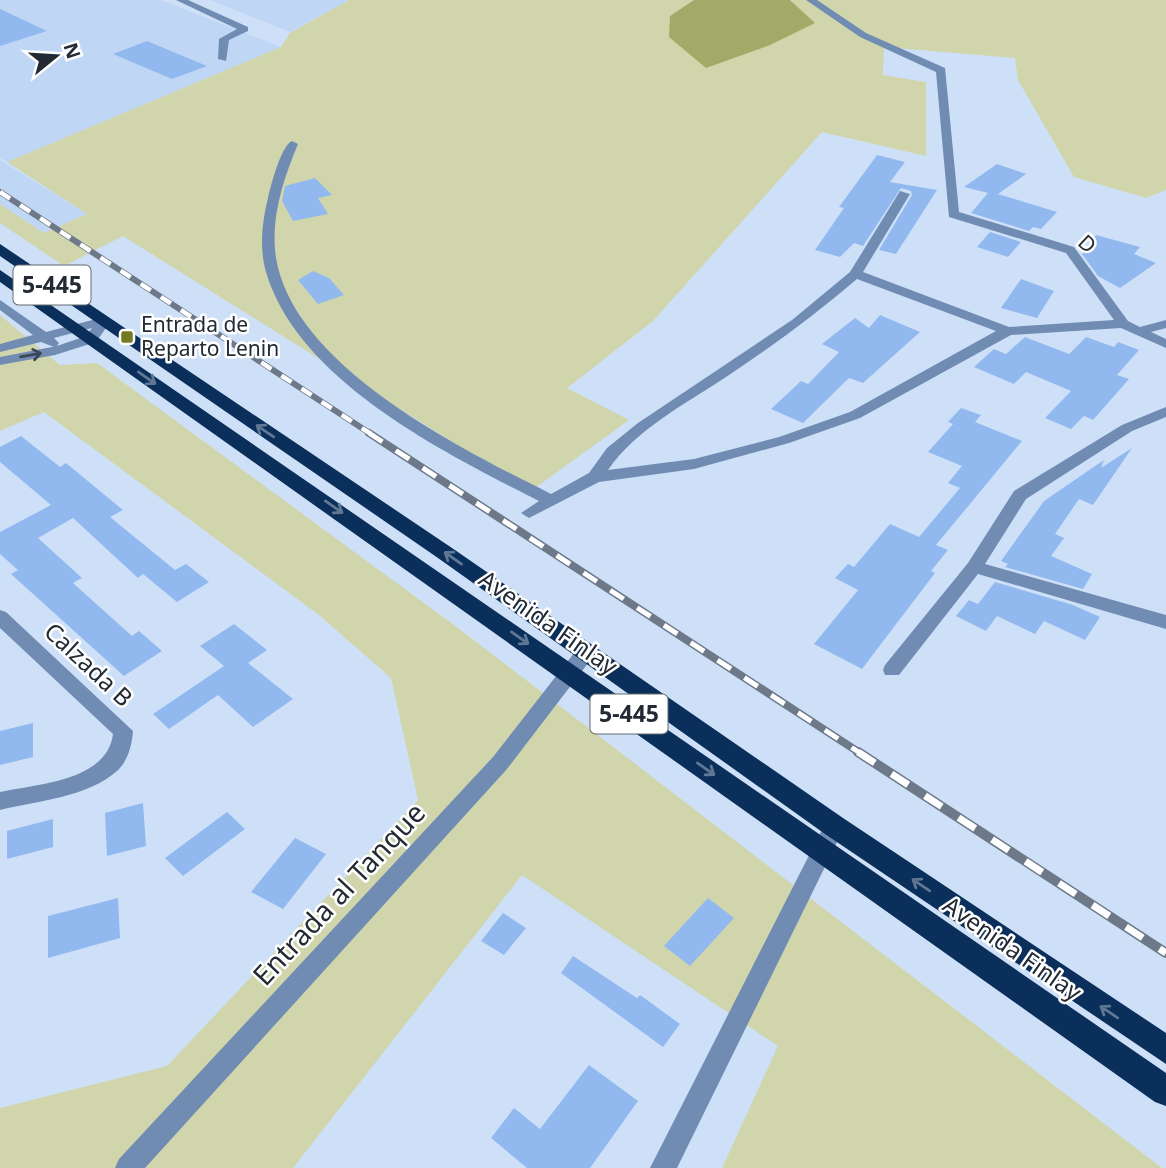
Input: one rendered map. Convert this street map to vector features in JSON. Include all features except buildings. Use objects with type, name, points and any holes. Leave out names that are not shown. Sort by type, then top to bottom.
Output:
[{"type":"highway","name":"Avenida Finlay","points":[[0,249],[90,329],[568,672],[1166,1091]]},
{"type":"highway","name":"Avenida Finlay","points":[[0,275],[445,553],[834,826],[1166,1050]]},
{"type":"street","points":[[181,0],[246,29],[224,39],[223,59]]},
{"type":"street","name":"D","points":[[811,0],[863,35],[941,70],[953,214],[1070,250],[1124,324],[1166,344]]},
{"type":"street","points":[[292,144],[275,191],[268,242],[279,290],[295,318],[340,367],[396,412],[465,456],[550,500]]},
{"type":"street","points":[[595,477],[613,451],[643,426],[797,323],[856,274],[904,194]]},
{"type":"street","points":[[856,274],[1008,331]]},
{"type":"street","points":[[0,304],[61,349]]},
{"type":"street","points":[[529,513],[595,477],[694,464],[784,440],[855,415],[976,346],[1008,331],[1124,324]]},
{"type":"street","points":[[1139,331],[1166,324]]},
{"type":"street","points":[[0,348],[90,329]]},
{"type":"street","points":[[0,361],[61,349],[90,329]]},
{"type":"street","points":[[892,670],[974,566],[1020,495],[1127,428],[1166,412]]},
{"type":"street","points":[[974,566],[1166,622]]},
{"type":"street","name":"Calzada B","points":[[0,617],[123,731],[122,748],[110,765],[83,780],[0,801]]},
{"type":"street","name":"Entrada al Tanque","points":[[128,1168],[500,763],[585,653]]},
{"type":"street","points":[[663,1168],[834,826]]},
{"type":"shaded area","points":[[0,0],[161,0],[281,47],[7,162],[0,158]]},
{"type":"shaded area","points":[[210,0],[349,0],[290,32]]},
{"type":"shaded area","points":[[349,0],[694,0],[670,16],[814,23],[790,0],[1166,0],[1166,190],[1146,198],[1074,177],[1018,80],[1015,58],[884,47],[883,75],[926,82],[926,156],[822,132],[653,321],[567,388],[629,420],[531,491],[123,236],[64,266],[0,223],[0,204],[44,233],[87,214],[7,162],[281,47],[290,33]]},
{"type":"shaded area","points":[[694,0],[790,0],[815,23],[770,45],[706,68],[669,37],[670,16]]},
{"type":"shaded area","points":[[0,160],[87,214],[44,233],[0,204]]},
{"type":"shaded area","points":[[0,315],[60,365],[97,363],[462,631],[1162,1168],[722,1168],[778,1046],[522,875],[293,1168],[0,1168],[0,1108],[167,1066],[418,800],[391,678],[319,615],[44,412],[0,431]]},
{"type":"railway","points":[[0,192],[371,434]]},
{"type":"railway","points":[[369,433],[860,753]]},
{"type":"railway","points":[[858,752],[1166,953]]},
{"type":"place","name":"Entrada de Reparto Lenin","points":[[127,337]]}]
